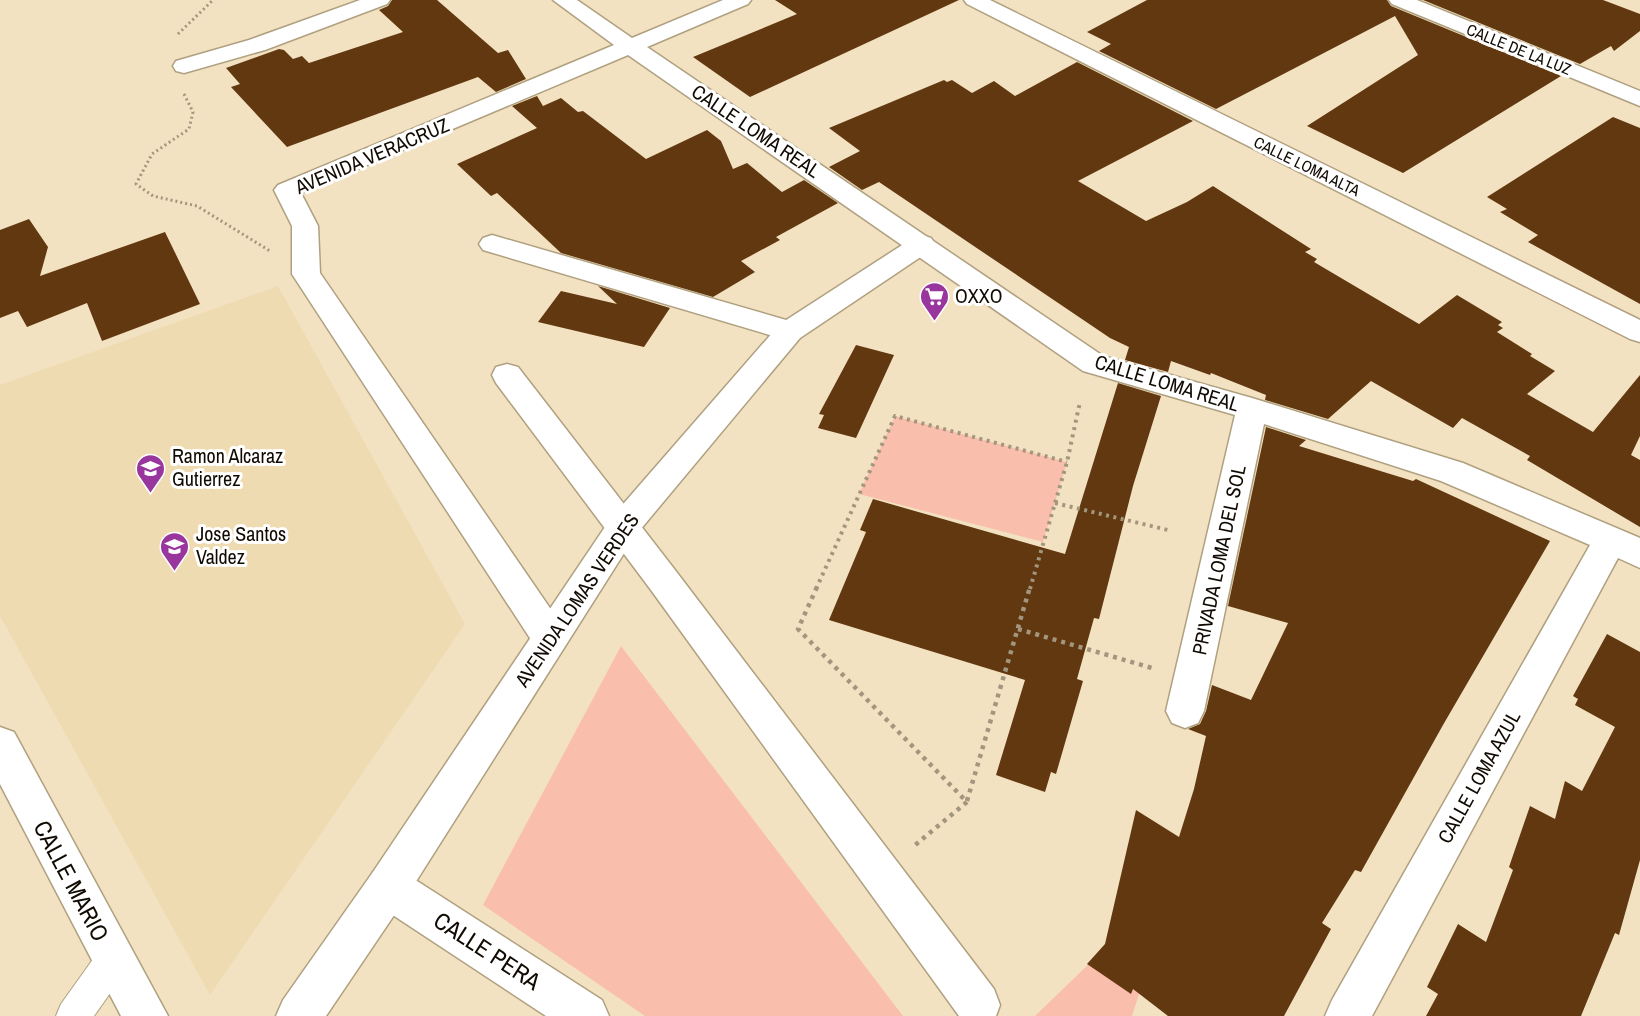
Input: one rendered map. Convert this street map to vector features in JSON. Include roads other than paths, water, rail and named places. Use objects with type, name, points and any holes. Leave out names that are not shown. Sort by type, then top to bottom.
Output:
[{"type":"street","points":[[184,66],[257,45],[380,0]]},
{"type":"street","name":"CALLE LOMA REAL","points":[[563,0],[1094,364],[1252,409],[1452,472],[1625,546]]},
{"type":"street","name":"AVENIDA VERACRUZ","points":[[550,638],[306,274],[305,226],[287,190],[741,0]]},
{"type":"street","name":"CALLE LOMA ALTA","points":[[974,0],[1640,332]]},
{"type":"street","name":"CALLE DE LA LUZ","points":[[1399,0],[1640,99]]},
{"type":"street","points":[[492,244],[790,331]]},
{"type":"street","name":"AVENIDA LOMAS VERDES","points":[[299,1016],[388,887],[622,526],[790,331],[922,244]]},
{"type":"street","points":[[507,375],[978,1005]]},
{"type":"street","name":"PRIVADA LOMA DEL SOL","points":[[1185,711],[1252,409]]},
{"type":"street","name":"CALLE LOMA AZUL","points":[[1348,1016],[1625,546]]},
{"type":"street","name":"CALLE MARIO","points":[[0,746],[145,1016]]},
{"type":"street","name":"CALLE PERA","points":[[388,887],[586,1016]]},
{"type":"lane","points":[[73,1016],[113,960]]},
{"type":"place","name":"OXXO","points":[[934,322]]},
{"type":"place","name":"Ramon Alcaraz Gutierrez","points":[[151,494]]},
{"type":"place","name":"Jose Santos Valdez","points":[[175,572]]}]
